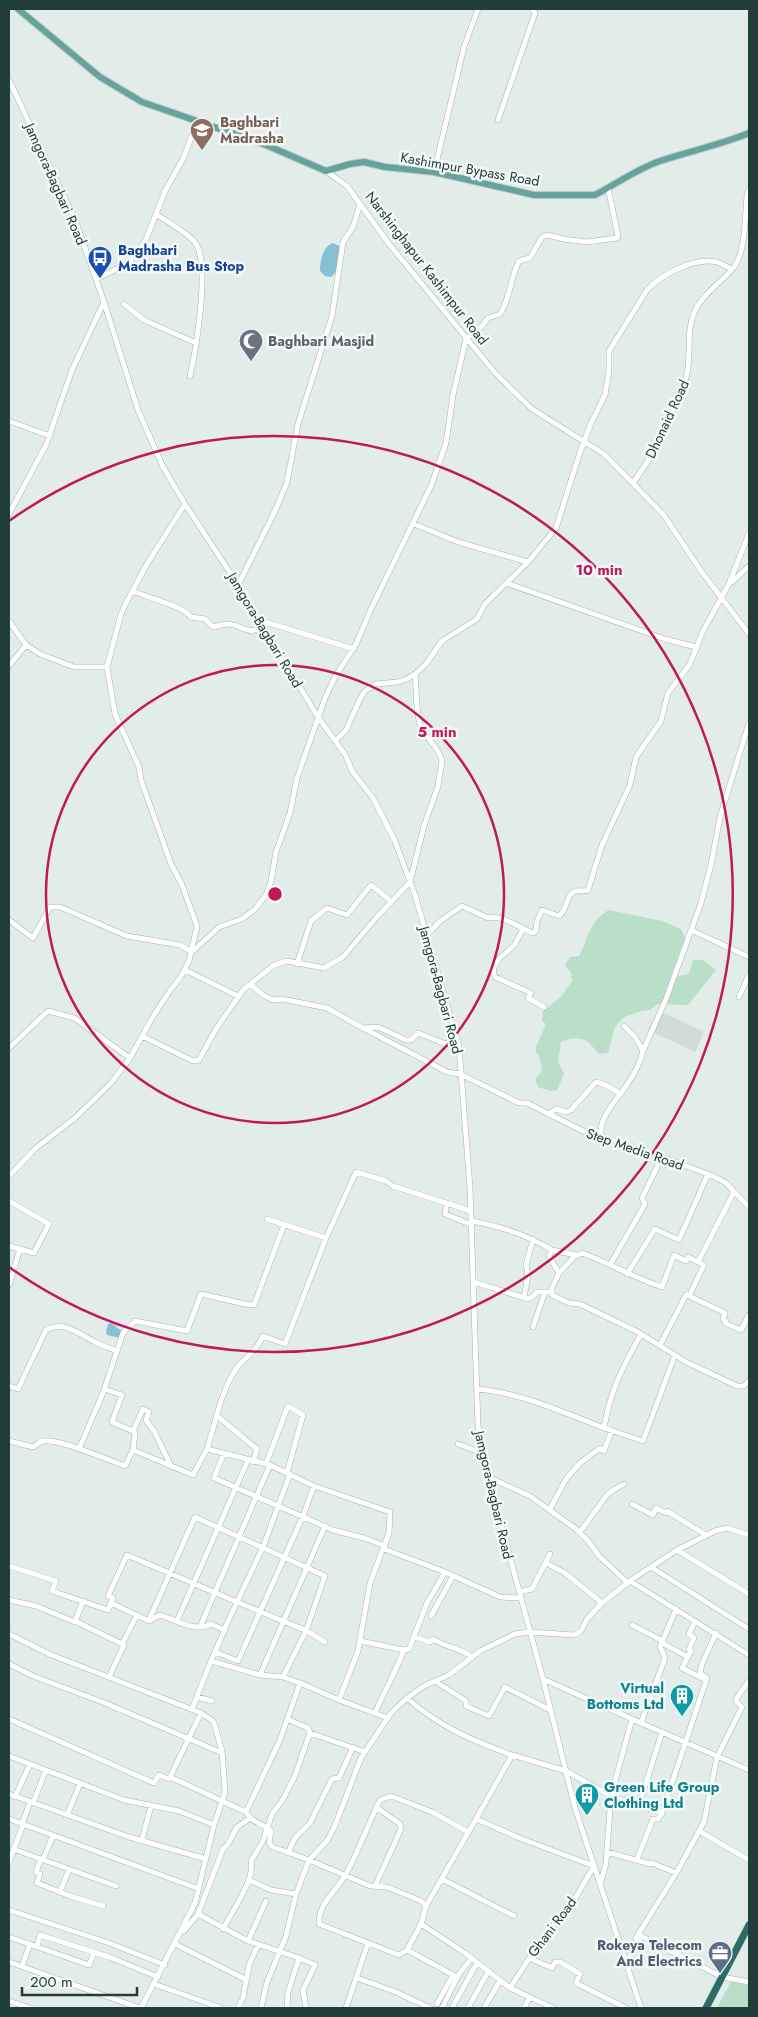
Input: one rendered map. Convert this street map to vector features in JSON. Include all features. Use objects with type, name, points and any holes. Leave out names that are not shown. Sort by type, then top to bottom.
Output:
[{"type":"highway","points":[[706,2008],[749,1926]]},
{"type":"main road","name":"Narshinghapur Kashimpur Road","points":[[18,9],[100,77],[142,102],[266,145],[326,171]]},
{"type":"main road","name":"Kashimpur Bypass Road","points":[[326,171],[364,162],[385,167],[434,172],[534,195],[586,196],[595,195],[642,168],[660,161],[704,150],[749,134]]},
{"type":"street","points":[[434,172],[464,47],[478,9]]},
{"type":"street","points":[[498,120],[535,13],[532,9]]},
{"type":"street","name":"Jamgora-Bagbari Road","points":[[9,80],[76,222],[104,302],[135,401],[150,438],[185,504],[238,585],[318,717],[346,756],[352,771],[373,798],[395,841],[410,882],[458,1046],[472,1223],[478,1426],[482,1452],[520,1598],[544,1679],[575,1808],[641,2008]]},
{"type":"street","points":[[96,279],[123,266],[134,258],[147,237],[165,191],[183,159],[197,122]]},
{"type":"street","name":"Narshinghapur Kashimpur Road","points":[[326,171],[347,186],[389,244],[496,374],[532,409],[604,454],[663,514],[722,600],[749,634]]},
{"type":"street","points":[[192,952],[219,927],[237,921],[255,909],[266,896],[271,881],[276,852],[290,813],[297,778],[318,717],[333,682],[354,649],[380,589],[414,524],[431,486],[446,442],[453,395],[466,339],[482,326],[488,318],[500,314],[509,297],[519,261],[530,258],[542,237],[548,235],[587,242],[617,238],[608,188]]},
{"type":"street","name":"Dhonaid Road","points":[[633,483],[650,458],[664,431],[685,381],[688,367],[689,330],[694,313],[700,302],[732,269],[739,258],[749,188]]},
{"type":"street","points":[[238,585],[274,513],[287,482],[298,424],[332,316],[344,242],[353,227],[360,204]]},
{"type":"street","points":[[156,214],[193,240],[200,250],[202,301],[190,376]]},
{"type":"street","points":[[335,742],[346,730],[365,691],[376,684],[398,682],[415,674],[426,664],[442,641],[477,619],[485,604],[528,562],[556,528],[584,441],[605,395],[608,382],[608,351],[647,290],[664,277],[700,262],[718,263],[732,269]]},
{"type":"street","points":[[9,514],[31,476],[50,436],[72,370],[104,302]]},
{"type":"street","points":[[124,304],[144,320],[196,343]]},
{"type":"street","points":[[9,421],[50,436]]},
{"type":"street","points":[[9,1176],[36,1148],[75,1118],[111,1083],[130,1058],[185,970],[192,952],[197,926],[182,885],[171,864],[141,780],[139,766],[115,714],[107,667],[121,614],[132,591],[185,504]]},
{"type":"street","points":[[414,524],[458,542],[528,562]]},
{"type":"street","points":[[427,935],[440,921],[462,906],[488,918],[494,916],[533,933],[536,931],[536,921],[542,910],[559,916],[562,914],[571,894],[576,891],[588,890],[602,845],[630,785],[636,757],[661,721],[668,693],[687,670],[702,631],[730,584],[749,533]]},
{"type":"street","points":[[730,584],[749,566]]},
{"type":"street","points":[[506,583],[665,639],[696,647]]},
{"type":"street","points":[[132,591],[184,610],[191,617],[205,619],[213,627],[228,624],[237,628],[254,630],[260,622],[354,649]]},
{"type":"street","points":[[9,621],[26,645],[40,654],[74,667],[107,667]]},
{"type":"street","points":[[9,666],[26,645]]},
{"type":"street","points":[[142,1036],[193,1061],[200,1060],[216,1029],[244,990],[274,966],[287,961],[324,968],[343,958],[410,882],[423,830],[442,769],[441,756],[420,725],[416,705],[417,687],[415,674]]},
{"type":"street","points":[[602,1137],[600,1132],[602,1124],[636,1070],[692,930],[711,866],[720,817],[749,723]]},
{"type":"street","points":[[297,964],[311,920],[327,908],[347,915],[371,885],[392,901]]},
{"type":"street","points":[[9,920],[33,938],[50,907],[60,907],[127,936],[180,945],[192,952]]},
{"type":"street","points":[[523,929],[515,944],[500,958],[493,974],[495,977],[531,993],[528,998],[544,1007]]},
{"type":"street","points":[[692,930],[749,957]]},
{"type":"street","points":[[185,970],[238,996]]},
{"type":"street","points":[[739,997],[749,975]]},
{"type":"street","name":"Step Media Road","points":[[251,985],[263,995],[273,1000],[327,1008],[447,1072],[460,1074],[520,1103],[527,1103],[595,1137],[602,1137],[708,1174],[726,1183],[749,1207]]},
{"type":"street","points":[[9,1048],[48,1011],[74,1018],[130,1058]]},
{"type":"street","points":[[624,1026],[635,1037],[643,1051]]},
{"type":"street","points":[[363,1028],[378,1027],[406,1040],[411,1040],[418,1033],[443,1043],[458,1046]]},
{"type":"street","points":[[548,1114],[556,1109],[566,1112],[570,1110],[596,1082],[606,1085],[620,1094]]},
{"type":"street","points":[[610,1265],[645,1204],[642,1198],[662,1157]]},
{"type":"street","points":[[133,1450],[171,1467],[193,1474],[207,1449],[216,1415],[236,1368],[251,1355],[263,1336],[285,1344],[326,1238],[356,1172],[471,1211]]},
{"type":"street","points":[[627,1274],[655,1229],[679,1240],[708,1174]]},
{"type":"street","points":[[698,1262],[734,1192]]},
{"type":"street","points":[[9,1201],[49,1224],[34,1253],[9,1246]]},
{"type":"street","points":[[447,1203],[445,1214],[472,1223],[503,1227],[533,1239],[552,1250],[576,1255]]},
{"type":"street","points":[[267,1219],[326,1238]]},
{"type":"street","points":[[79,1449],[104,1389],[123,1333],[135,1321],[187,1331],[201,1294],[254,1305],[284,1225]]},
{"type":"street","points":[[524,1298],[528,1275],[526,1266],[533,1239]]},
{"type":"street","points":[[10,1281],[20,1249]]},
{"type":"street","points":[[552,1250],[549,1256],[559,1273]]},
{"type":"street","points":[[533,1327],[548,1292],[559,1273],[576,1255],[582,1253],[627,1274],[662,1287],[674,1255],[686,1261],[688,1257],[704,1265],[690,1294],[686,1295],[660,1345]]},
{"type":"street","points":[[474,1282],[524,1298],[531,1298],[537,1292],[548,1292],[569,1302],[580,1304],[641,1334],[675,1355],[737,1386],[744,1386],[749,1380]]},
{"type":"street","points":[[686,1295],[725,1312],[723,1319],[726,1323],[741,1330],[749,1316]]},
{"type":"street","points":[[9,1386],[18,1390],[46,1330],[52,1327],[62,1326],[73,1330],[117,1351]]},
{"type":"street","points":[[604,1428],[608,1404],[616,1381],[641,1334]]},
{"type":"street","points":[[477,1389],[492,1390],[526,1400],[644,1441],[675,1355]]},
{"type":"street","points":[[104,1389],[122,1395],[112,1422],[133,1431]]},
{"type":"street","points":[[192,1709],[211,1661],[263,1548],[280,1506],[303,1415],[288,1406],[258,1497],[200,1627]]},
{"type":"street","points":[[9,1442],[33,1447],[43,1441],[79,1449],[125,1466],[133,1450],[135,1432],[133,1431],[143,1409],[149,1412],[146,1420],[154,1431],[171,1467]]},
{"type":"street","points":[[177,1621],[236,1487],[257,1449],[216,1415]]},
{"type":"street","points":[[550,1509],[566,1479],[580,1462],[600,1448],[604,1451],[612,1430]]},
{"type":"street","points":[[458,1444],[482,1452]]},
{"type":"street","points":[[207,1449],[268,1465],[314,1486],[390,1512],[389,1533],[370,1583],[356,1660],[339,1700]]},
{"type":"street","points":[[224,1453],[214,1478],[333,1530],[364,1538],[500,1597],[520,1598]]},
{"type":"street","points":[[488,1477],[530,1496],[550,1509],[580,1532],[599,1556],[629,1582],[749,1655]]},
{"type":"street","points":[[580,1532],[607,1495],[624,1484]]},
{"type":"street","points":[[215,1652],[238,1662],[303,1516],[314,1486]]},
{"type":"street","points":[[632,1504],[653,1515],[656,1508],[667,1511],[706,1535]]},
{"type":"street","points":[[149,1620],[195,1517],[307,1566],[325,1576],[306,1631],[283,1677]]},
{"type":"street","points":[[260,1675],[324,1526]]},
{"type":"street","points":[[262,2008],[267,1982],[286,1936],[296,1894],[310,1860],[327,1841],[334,1828],[365,1752],[388,1718],[407,1698],[424,1686],[449,1675],[480,1651],[515,1634],[530,1632],[574,1635],[581,1631],[587,1619],[602,1603],[629,1582],[677,1550],[706,1535],[727,1528],[749,1535]]},
{"type":"street","points":[[677,1550],[749,1594]]},
{"type":"street","points":[[519,1592],[532,1589],[550,1554]]},
{"type":"street","points":[[9,1566],[56,1581],[52,1591],[108,1610],[113,1598],[108,1596],[127,1555],[284,1621],[325,1642]]},
{"type":"street","points":[[546,1563],[566,1574],[602,1603]]},
{"type":"street","points":[[651,1567],[749,1629]]},
{"type":"street","points":[[360,1641],[404,1650],[409,1649],[427,1603],[445,1572]]},
{"type":"street","points":[[431,1616],[454,1576]]},
{"type":"street","points":[[9,1600],[36,1606],[75,1621],[122,1644]]},
{"type":"street","points":[[75,1621],[83,1601]]},
{"type":"street","points":[[111,1603],[149,1620],[160,1615],[200,1627],[205,1628],[211,1624],[225,1630]]},
{"type":"street","points":[[641,1722],[665,1658],[660,1647],[676,1609]]},
{"type":"street","points":[[109,1677],[124,1645],[122,1644],[137,1615]]},
{"type":"street","points":[[695,1621],[689,1634],[694,1638],[682,1668],[707,1680]]},
{"type":"street","points":[[632,1625],[688,1657]]},
{"type":"street","points":[[9,1634],[49,1654],[192,1709],[213,1721],[222,1753],[226,1788],[214,1825],[195,1903],[158,1977],[140,2008],[22,1966],[9,1964]]},
{"type":"street","points":[[707,1680],[700,1672],[716,1634]]},
{"type":"street","points":[[414,1637],[430,1642],[433,1639],[441,1644],[464,1651],[472,1657]]},
{"type":"street","points":[[374,1713],[391,1676],[398,1667],[404,1650]]},
{"type":"street","points":[[211,1661],[260,1675],[283,1677],[388,1718]]},
{"type":"street","points":[[211,1661],[234,1667]]},
{"type":"street","points":[[9,1664],[222,1753]]},
{"type":"street","points":[[544,1679],[749,1770]]},
{"type":"street","points":[[637,1859],[653,1818],[658,1820],[662,1813],[684,1742],[707,1680]]},
{"type":"street","points":[[435,1681],[466,1701],[466,1706],[489,1716],[505,1687],[550,1710]]},
{"type":"street","points":[[626,1962],[640,1941],[636,1938],[676,1874],[704,1822],[717,1757],[742,1707],[736,1701],[738,1695],[744,1690],[749,1681]]},
{"type":"street","points":[[246,1812],[280,1740],[300,1683]]},
{"type":"street","points":[[196,1697],[212,1701]]},
{"type":"street","points":[[407,1698],[426,1715],[447,1728],[481,1744],[566,1771],[611,1796],[662,1813]]},
{"type":"street","points":[[9,1719],[154,1783],[159,1775],[169,1779],[201,1713]]},
{"type":"street","points":[[223,1928],[249,1880],[253,1868],[251,1861],[263,1841],[272,1814],[282,1801],[294,1778],[310,1733],[308,1728],[287,1719]]},
{"type":"street","points":[[600,1886],[607,1852],[611,1796],[632,1719]]},
{"type":"street","points":[[639,1806],[662,1732]]},
{"type":"street","points":[[310,1733],[365,1752]]},
{"type":"street","points":[[288,1852],[295,1838],[310,1823],[332,1779],[339,1778],[353,1747]]},
{"type":"street","points":[[468,1832],[432,1812],[391,1796],[380,1800],[346,1875],[327,1898],[319,1924],[399,1956],[407,1950],[421,1924],[426,1906],[512,1755]]},
{"type":"street","points":[[9,1756],[124,1800],[179,1811],[214,1825]]},
{"type":"street","points":[[15,1797],[30,1764]]},
{"type":"street","points":[[9,1862],[22,1825],[46,1770]]},
{"type":"street","points":[[170,1776],[246,1812],[249,1819],[267,1827],[271,1831],[269,1843],[370,1886],[387,1887],[421,1901],[426,1906]]},
{"type":"street","points":[[67,1815],[80,1784]]},
{"type":"street","points":[[9,1794],[142,1840],[206,1859]]},
{"type":"street","points":[[142,1840],[151,1806]]},
{"type":"street","points":[[374,1886],[401,1830],[400,1824],[386,1816],[376,1807]]},
{"type":"street","points":[[178,1938],[198,1914],[223,1849],[237,1828],[249,1819]]},
{"type":"street","points":[[476,1819],[522,1839],[594,1866]]},
{"type":"street","points":[[9,1820],[199,1889]]},
{"type":"street","points":[[699,1831],[749,1860]]},
{"type":"street","points":[[53,1836],[36,1872],[40,1874],[37,1883],[104,1906]]},
{"type":"street","points":[[13,1849],[116,1886]]},
{"type":"street","points":[[607,1852],[652,1863],[676,1874]]},
{"type":"street","name":"Ghani Road","points":[[510,1988],[529,1958],[576,1897],[594,1866]]},
{"type":"street","points":[[60,1892],[69,1869]]},
{"type":"street","points":[[442,1879],[514,1916]]},
{"type":"street","points":[[249,1880],[271,1890],[296,1894]]},
{"type":"street","points":[[248,1941],[266,1901]]},
{"type":"street","points":[[9,1910],[109,1943],[164,1965]]},
{"type":"street","points":[[198,1914],[248,1941],[315,1964],[302,1990],[306,2008]]},
{"type":"street","points":[[421,1924],[510,1988],[553,2008]]},
{"type":"street","points":[[37,1946],[40,1935],[158,1977]]},
{"type":"street","points":[[639,1935],[722,1977],[749,1982]]},
{"type":"street","points":[[9,1937],[90,1965],[94,1953]]},
{"type":"street","points":[[346,2008],[368,1942]]},
{"type":"street","points":[[22,1966],[30,1944]]},
{"type":"street","points":[[175,1944],[245,1979]]},
{"type":"street","points":[[238,2008],[243,1998],[249,1965],[258,1945]]},
{"type":"street","points":[[407,1950],[455,1976]]},
{"type":"street","points":[[287,2008],[288,1992],[299,1958]]},
{"type":"street","points":[[529,1958],[552,1968],[555,1962],[560,1962],[580,1974],[576,1983],[626,2008]]},
{"type":"street","points":[[437,2004],[455,1976],[471,1959]]},
{"type":"street","points":[[452,2008],[477,1963]]},
{"type":"street","points":[[468,2008],[488,1972]]},
{"type":"street","points":[[442,2008],[455,1976]]},
{"type":"street","points":[[357,1978],[396,1992],[421,2006],[430,2008]]},
{"type":"street","points":[[484,2008],[500,1981]]},
{"type":"street","points":[[154,1984],[221,2008]]},
{"type":"street","points":[[524,2008],[530,1997]]},
{"type":"street","points":[[9,2001],[30,2008]]},
{"type":"shaded area","points":[[658,1010],[704,1032],[695,1052],[648,1030]]},
{"type":"green space","points":[[609,910],[662,921],[681,929],[685,938],[670,978],[689,974],[693,960],[703,960],[716,970],[688,1005],[658,1004],[650,1010],[624,1017],[615,1027],[608,1053],[600,1054],[588,1042],[582,1039],[571,1039],[561,1042],[558,1062],[564,1074],[557,1090],[550,1091],[538,1087],[535,1079],[542,1071],[536,1047],[546,1024],[542,1021],[543,1011],[561,997],[572,981],[571,973],[565,965],[570,957],[579,956],[593,924],[602,914]]},
{"type":"green space","points":[[731,1981],[749,1985],[749,2008],[717,2008]]},
{"type":"water","points":[[333,243],[339,246],[340,254],[338,267],[331,277],[325,276],[320,271],[320,267],[324,251]]},
{"type":"water","points":[[111,1323],[122,1331],[120,1338],[107,1335],[108,1324]]},
{"type":"place","name":"Baghbari Madrasha","points":[[202,151]]},
{"type":"place","name":"Baghbari Madrasha Bus Stop","points":[[100,279]]},
{"type":"place","name":"Baghbari Masjid","points":[[251,362]]},
{"type":"place","name":"Virtual Bottoms Ltd","points":[[682,1717]]},
{"type":"place","name":"Green Life Group Clothing Ltd","points":[[587,1816]]},
{"type":"place","name":"Rokeya Telecom And Electrics","points":[[720,1974]]}]
